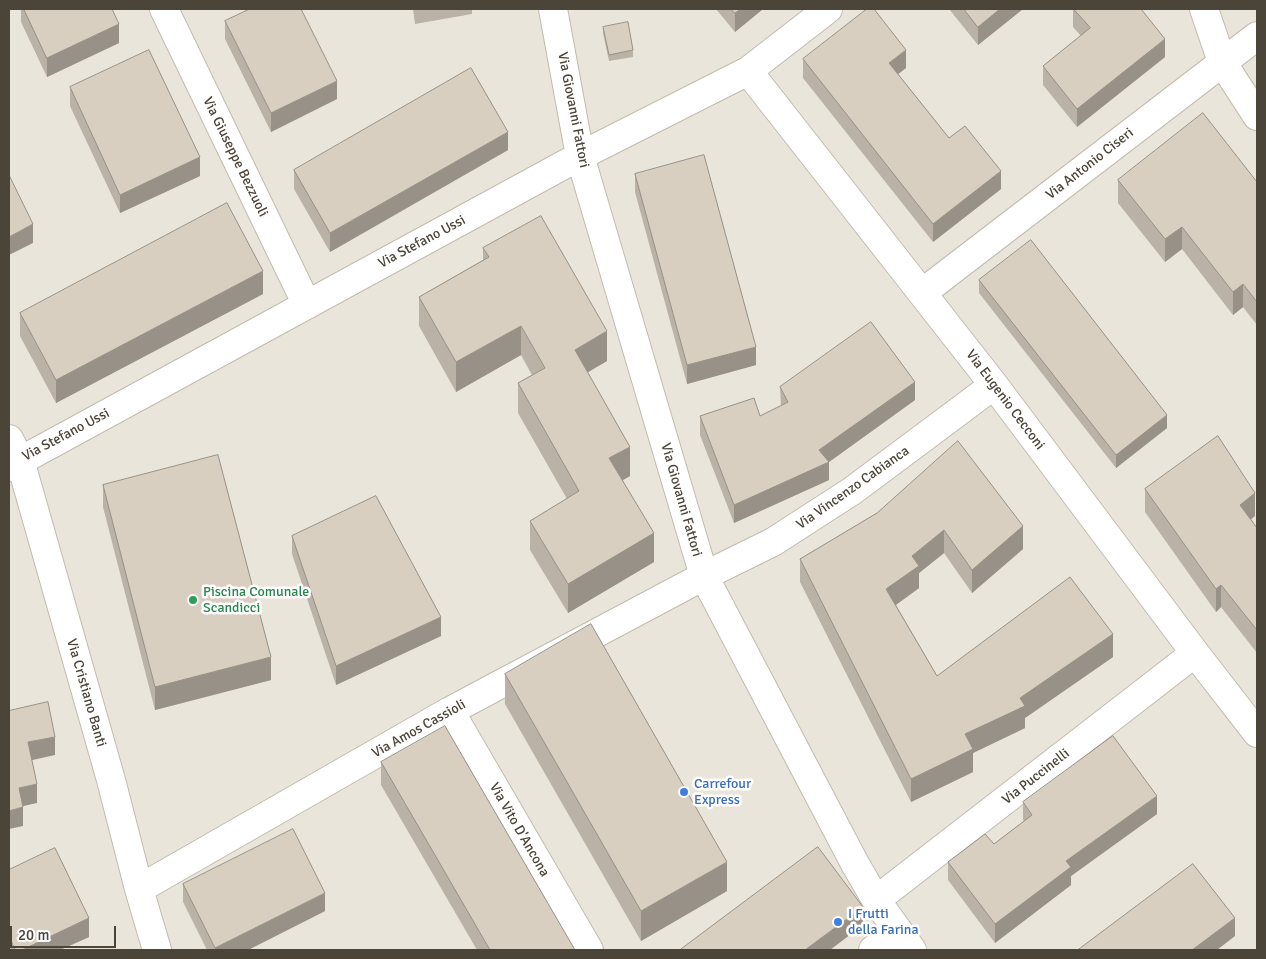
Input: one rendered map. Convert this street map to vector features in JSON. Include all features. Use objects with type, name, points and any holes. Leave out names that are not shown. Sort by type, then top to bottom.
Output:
[{"type":"street","name":"Via Giuseppe Bezzuoli","points":[[164,9],[307,305]]},
{"type":"street","name":"Via Giovanni Fattori","points":[[553,9],[580,156],[704,576],[854,862],[876,900],[905,941]]},
{"type":"street","name":"Via Stefano Ussi","points":[[12,455],[307,305],[580,156],[748,71],[828,9]]},
{"type":"street","points":[[1204,9],[1222,62],[1257,116]]},
{"type":"street","name":"Via Antonio Ciseri","points":[[922,293],[1257,36]]},
{"type":"street","name":"Via Eugenio Cecconi","points":[[748,71],[994,385],[1257,733]]},
{"type":"street","name":"Via Vincenzo Cabianca","points":[[704,576],[774,542],[844,496],[994,385]]},
{"type":"street","name":"Via Cristiano Banti","points":[[12,455],[108,771],[157,950]]},
{"type":"street","name":"Via Amos Cassioli","points":[[139,889],[450,711],[704,576]]},
{"type":"street","name":"Via Puccinelli","points":[[876,900],[1195,653]]},
{"type":"street","name":"Via Vito D'Ancona","points":[[450,711],[589,950]]},
{"type":"street","points":[[873,950],[905,941]]},
{"type":"shaded area","points":[[9,9],[1257,9],[1257,950],[9,950]]},
{"type":"building","points":[[24,9],[112,9],[119,24],[47,58]]},
{"type":"building","points":[[250,9],[301,9],[337,81],[271,113],[225,21]]},
{"type":"building","points":[[731,9],[741,9],[735,13]]},
{"type":"building","points":[[867,9],[874,9],[906,50],[889,63],[949,138],[965,126],[1001,171],[933,224],[803,59]]},
{"type":"building","points":[[964,9],[1000,9],[978,27]]},
{"type":"building","points":[[1074,9],[1141,9],[1165,39],[1077,109],[1043,66],[1090,28]]},
{"type":"building","points":[[628,22],[633,50],[609,55],[603,27]]},
{"type":"building","points":[[149,50],[200,157],[120,195],[70,87]]},
{"type":"building","points":[[471,68],[508,132],[330,233],[294,170]]},
{"type":"building","points":[[1203,113],[1257,182],[1257,302],[1243,284],[1233,292],[1182,227],[1165,239],[1118,180]]},
{"type":"building","points":[[704,155],[756,347],[687,365],[635,174]]},
{"type":"building","points":[[9,175],[33,224],[9,237]]},
{"type":"building","points":[[227,203],[263,271],[56,380],[20,313]]},
{"type":"building","points":[[541,216],[607,331],[575,350],[630,447],[609,458],[654,533],[568,584],[530,521],[579,491],[518,383],[545,368],[521,326],[456,362],[419,297],[489,257],[483,248]]},
{"type":"building","points":[[1031,240],[1167,415],[1116,455],[979,280]]},
{"type":"building","points":[[871,322],[915,382],[819,450],[829,462],[734,505],[700,416],[754,398],[760,416],[788,402],[780,387]]},
{"type":"building","points":[[1218,436],[1255,493],[1240,505],[1257,528],[1257,630],[1221,585],[1216,589],[1145,489]]},
{"type":"building","points":[[958,441],[1023,526],[972,570],[944,530],[912,556],[919,566],[886,589],[937,676],[1070,577],[1113,634],[1020,698],[1025,706],[965,734],[973,749],[911,779],[800,559],[877,513]]},
{"type":"building","points":[[218,455],[271,657],[155,687],[103,485]]},
{"type":"building","points":[[376,496],[441,617],[336,666],[292,536]]},
{"type":"building","points":[[591,624],[727,862],[641,911],[505,674]]},
{"type":"building","points":[[48,702],[55,737],[28,742],[37,784],[19,788],[23,807],[9,811],[9,711]]},
{"type":"building","points":[[445,726],[575,950],[490,950],[381,762]]},
{"type":"building","points":[[1113,736],[1157,796],[1066,861],[1071,867],[995,924],[948,862],[985,834],[994,844],[1032,815],[1023,802]]},
{"type":"building","points":[[293,829],[325,893],[215,948],[183,884]]},
{"type":"building","points":[[818,847],[863,907],[805,950],[680,950]]},
{"type":"building","points":[[55,848],[89,918],[22,950],[15,950],[9,936],[9,870]]},
{"type":"building","points":[[1193,864],[1235,918],[1192,950],[1078,950]]},
{"type":"place","name":"Piscina Comunale Scandicci","points":[[193,600]]},
{"type":"place","name":"Carrefour Express","points":[[684,792]]},
{"type":"place","name":"I Frutti della Farina","points":[[838,922]]}]
